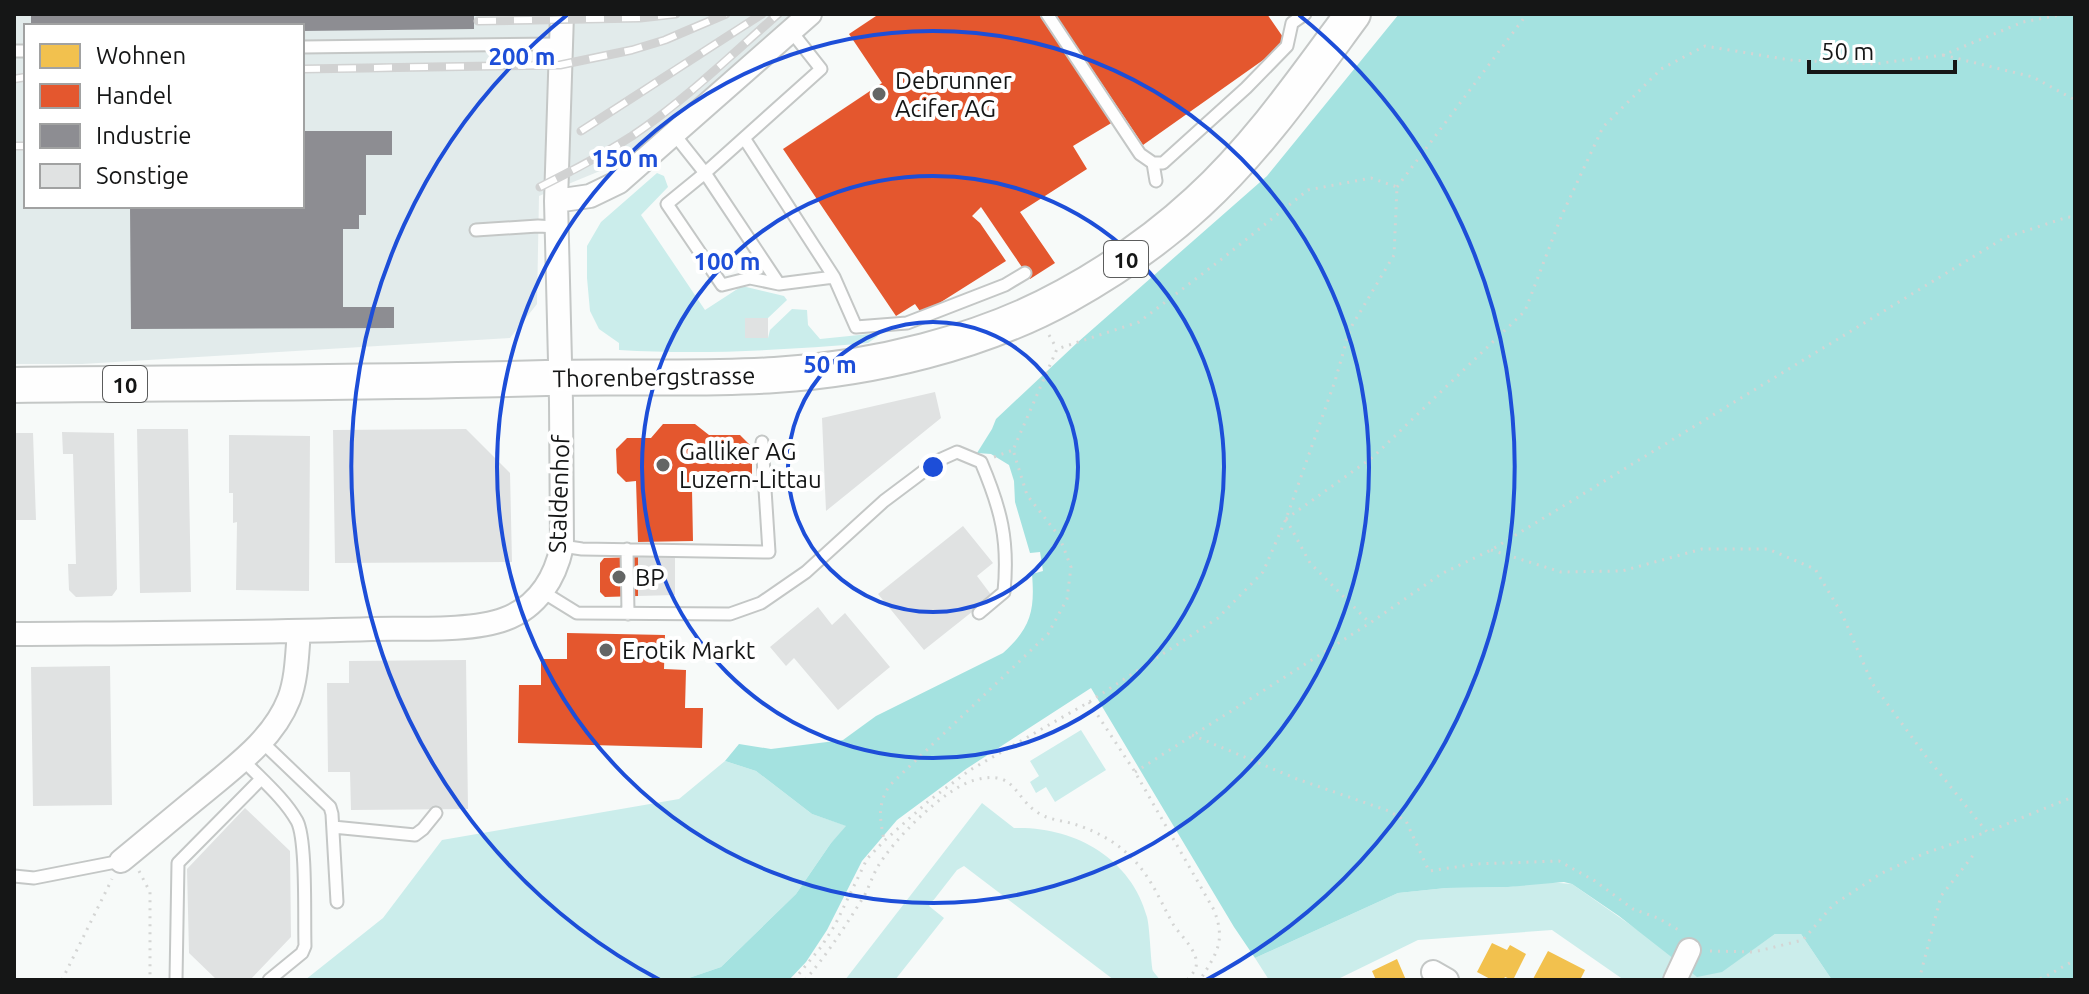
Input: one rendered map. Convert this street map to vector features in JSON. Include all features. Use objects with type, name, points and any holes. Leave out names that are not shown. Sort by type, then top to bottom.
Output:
[{"type":"main road","name":"Thorenbergstrasse","points":[[14,385],[719,377],[814,372],[926,351],[977,335],[1035,311],[1122,262],[1198,202],[1223,178],[1272,122],[1353,14]]},
{"type":"street","name":"Staldenhof","points":[[14,634],[471,627],[506,619],[543,592],[562,546],[556,201],[562,14]]},
{"type":"street","points":[[556,201],[590,196],[610,187],[810,14]]},
{"type":"street","points":[[126,857],[243,760],[278,720],[289,698],[299,631]]},
{"type":"street","points":[[1675,980],[1689,950]]},
{"type":"lane","points":[[1047,14],[1138,155],[1153,163],[1163,163],[1246,88],[1287,46],[1292,23],[1305,14]]},
{"type":"lane","points":[[791,31],[821,69],[667,204],[722,285],[750,278],[779,284],[834,277]]},
{"type":"lane","points":[[304,47],[561,44]]},
{"type":"lane","points":[[674,134],[705,173],[779,284]]},
{"type":"lane","points":[[744,138],[834,277],[856,327],[907,323],[1005,285],[1025,273]]},
{"type":"lane","points":[[1153,163],[1156,181]]},
{"type":"lane","points":[[476,230],[557,227]]},
{"type":"lane","points":[[562,546],[769,552],[762,442]]},
{"type":"lane","points":[[543,592],[577,613],[730,614],[761,603],[806,572],[884,501],[937,461],[957,452],[981,462],[1002,519],[1007,567],[1004,592],[979,613]]},
{"type":"lane","points":[[627,549],[628,614]]},
{"type":"lane","points":[[261,741],[330,807],[337,902]]},
{"type":"lane","points":[[243,760],[277,795],[298,823],[302,840],[305,946],[302,953],[269,980]]},
{"type":"lane","points":[[176,980],[178,863],[261,779]]},
{"type":"lane","points":[[333,827],[415,835],[436,813]]},
{"type":"lane","points":[[14,876],[34,878],[126,857]]},
{"type":"path","points":[[794,980],[835,925],[867,859],[930,800],[970,770],[1089,702],[1218,618],[1263,572],[1286,519],[1350,329],[1394,255],[1397,187],[1527,14]]},
{"type":"path","points":[[1286,519],[1373,457],[1525,311],[1561,217],[1603,127],[1661,69],[1705,46],[1790,60],[1874,64],[1943,55],[2023,22],[2065,14]]},
{"type":"path","points":[[1943,55],[2033,77],[2075,100]]},
{"type":"path","points":[[1057,349],[1139,322],[1308,190],[1371,178],[1397,187]]},
{"type":"path","points":[[1135,772],[1370,623],[1441,574],[1491,550],[2004,238],[2068,217],[2075,218]]},
{"type":"path","points":[[1286,519],[1310,563],[1370,623]]},
{"type":"path","points":[[1491,550],[1561,572],[1622,571],[1702,549],[1768,549],[1815,569],[1842,614],[1872,683],[1987,832]]},
{"type":"path","points":[[1089,702],[1135,772],[1214,910],[1220,926],[1220,941],[1200,980]]},
{"type":"path","points":[[1192,735],[1297,779],[1389,811],[1406,821],[1429,871],[1476,864],[1559,861],[1595,881],[1633,909],[1658,918],[1688,936],[1689,950],[1754,952],[1803,940],[1833,905],[1880,874],[1923,854],[2075,796]]},
{"type":"path","points":[[805,980],[822,960],[863,898],[877,868],[903,832],[943,798],[971,780],[994,776],[1009,782],[1028,806],[1044,816],[1099,834],[1122,849],[1144,870],[1173,924],[1193,953],[1196,970],[1187,980]]},
{"type":"path","points":[[1919,980],[1941,896],[1975,853]]},
{"type":"path","points":[[62,980],[126,857],[150,892],[150,980]]},
{"type":"path","points":[[2032,980],[2043,978],[2075,960]]},
{"type":"shaded area","points":[[14,14],[796,14],[706,95],[617,164],[539,196],[537,304],[510,338],[82,364],[14,364]]},
{"type":"shaded area","points":[[1399,14],[2075,14],[2075,980],[1832,980],[1801,934],[1775,934],[1722,972],[1697,977],[1619,916],[1572,884],[1564,882],[1398,893],[1255,958],[1091,688],[966,769],[897,820],[862,861],[827,930],[806,962],[789,980],[683,980],[721,967],[796,894],[846,826],[812,814],[756,771],[725,761],[739,744],[771,749],[843,740],[876,716],[1003,653],[1012,644],[1025,627],[1032,608],[1032,574],[1043,571],[1040,552],[1030,553],[1015,502],[1009,465],[991,454],[977,453],[996,419],[1078,342],[1267,176]]},
{"type":"shaded area","points":[[657,173],[664,176],[668,187],[641,215],[705,310],[742,286],[784,296],[787,300],[768,318],[745,319],[746,338],[768,338],[770,330],[792,309],[807,310],[808,325],[820,339],[869,334],[878,336],[868,343],[775,350],[619,350],[619,343],[599,329],[590,311],[587,246],[601,222]]},
{"type":"shaded area","points":[[1081,730],[1106,770],[1055,802],[1046,787],[1036,793],[1030,782],[1039,776],[1030,761]]},
{"type":"shaded area","points":[[725,761],[756,771],[812,814],[847,826],[831,843],[796,894],[721,967],[683,980],[305,980],[383,918],[442,840],[679,799]]},
{"type":"shaded area","points":[[982,803],[1014,828],[1036,829],[1078,839],[1113,862],[1139,896],[1148,922],[1152,968],[1160,980],[1114,980],[964,866],[957,870],[929,906],[944,918],[895,980],[845,980]]},
{"type":"shaded area","points":[[1547,882],[1572,884],[1652,940],[1722,971],[1775,934],[1801,934],[1832,980],[1624,980],[1552,930],[1418,940],[1336,980],[1269,980],[1255,958],[1398,893]]},
{"type":"building: Wohnen","points":[[1492,943],[1507,950],[1510,945],[1526,954],[1513,980],[1505,977],[1503,980],[1492,980],[1477,972]]},
{"type":"building: Wohnen","points":[[1548,951],[1585,970],[1580,980],[1533,979]]},
{"type":"building: Wohnen","points":[[1397,959],[1406,980],[1376,980],[1372,971]]},
{"type":"building: Handel","points":[[879,14],[1041,14],[1113,122],[1073,146],[1087,169],[1020,212],[1055,263],[1030,279],[981,207],[972,216],[1006,261],[922,314],[915,304],[896,316],[783,149],[882,83],[849,34]]},
{"type":"building: Handel","points":[[1055,14],[1267,14],[1287,43],[1143,145]]},
{"type":"building: Handel","points":[[663,424],[695,424],[709,435],[740,435],[752,447],[752,489],[692,489],[693,541],[638,542],[636,481],[626,482],[617,473],[616,449],[627,438],[651,438]]},
{"type":"building: Handel","name":"BP","points":[[638,557],[638,596],[605,597],[600,592],[600,563],[604,558]]},
{"type":"building: Handel","points":[[567,633],[665,635],[664,669],[686,670],[685,708],[703,708],[702,748],[518,743],[519,685],[541,685],[541,659],[567,659]]},
{"type":"building: Industrie","points":[[31,14],[474,14],[474,29],[304,31],[304,24],[31,24]]},
{"type":"building: Industrie","points":[[304,131],[392,131],[392,155],[366,155],[366,215],[359,215],[359,229],[343,229],[343,307],[394,307],[394,328],[131,329],[130,208],[304,208]]},
{"type":"building: Sonstige","points":[[745,318],[768,318],[768,338],[745,338]]},
{"type":"building: Sonstige","points":[[935,392],[941,418],[826,511],[822,418]]},
{"type":"building: Sonstige","points":[[137,429],[188,429],[191,592],[140,593]]},
{"type":"building: Sonstige","points":[[466,429],[510,473],[512,562],[335,563],[333,430]]},
{"type":"building: Sonstige","points":[[62,432],[114,433],[117,589],[112,596],[76,597],[69,590],[68,564],[76,564],[73,454],[63,454]]},
{"type":"building: Sonstige","points":[[14,433],[33,433],[36,520],[14,520]]},
{"type":"building: Sonstige","points":[[229,435],[310,436],[309,591],[236,590],[237,522],[233,523],[233,493],[229,493]]},
{"type":"building: Sonstige","points":[[963,526],[993,563],[977,576],[992,596],[924,650],[878,594]]},
{"type":"building: Sonstige","points":[[638,557],[675,557],[675,595],[638,596]]},
{"type":"building: Sonstige","points":[[818,607],[832,625],[845,613],[890,667],[838,710],[794,658],[786,666],[770,647]]},
{"type":"building: Sonstige","points":[[466,660],[468,809],[351,810],[350,772],[328,772],[327,683],[349,683],[349,661]]},
{"type":"building: Sonstige","points":[[110,666],[112,805],[33,806],[31,667]]},
{"type":"building: Sonstige","points":[[245,808],[290,851],[291,937],[250,980],[217,980],[189,953],[187,869]]},
{"type":"railway","points":[[478,21],[640,18],[676,14]]},
{"type":"railway","points":[[304,69],[560,65],[665,40],[726,14]]},
{"type":"railway","points":[[581,131],[762,14]]},
{"type":"railway","points":[[540,187],[632,136],[706,78],[778,14]]},
{"type":"railway","points":[[14,79],[24,77]]},
{"type":"railway","points":[[14,146],[24,146]]},
{"type":"place","name":"Debrunner Acifer AG","points":[[879,94]]},
{"type":"place","name":"Galliker AG Luzern-Littau","points":[[663,465]]},
{"type":"place","name":"BP","points":[[619,577]]},
{"type":"place","name":"Erotik Markt","points":[[606,650]]}]
